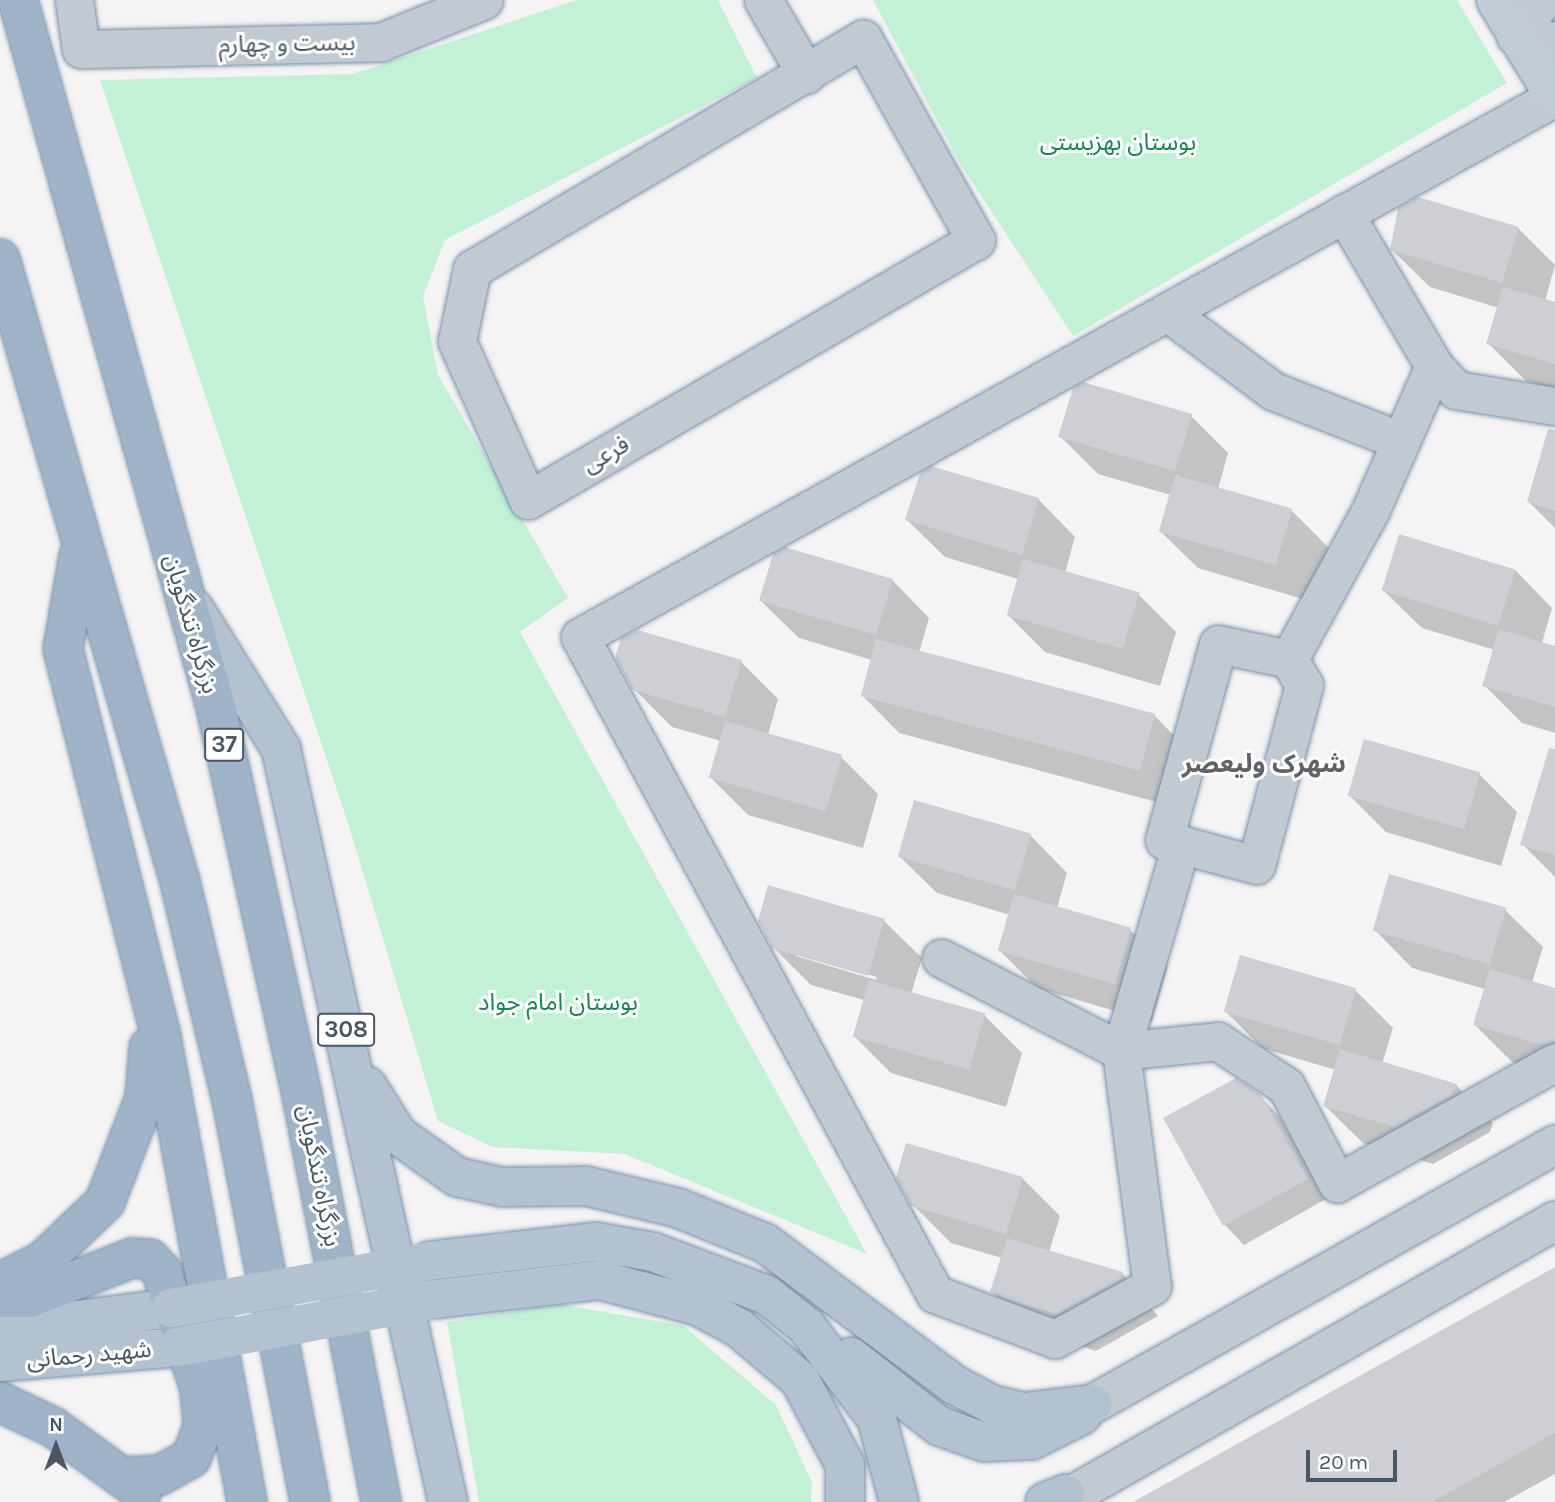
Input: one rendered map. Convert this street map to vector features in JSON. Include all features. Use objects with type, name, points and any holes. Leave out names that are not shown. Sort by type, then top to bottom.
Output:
[{"type":"highway","name":"بزرگراه تندگویان","points":[[18,0],[127,379],[178,585],[216,708],[302,1095],[381,1502]]},
{"type":"highway","points":[[0,260],[80,548],[183,896],[246,1166],[310,1502]]},
{"type":"highway","points":[[80,548],[63,649],[160,1032],[247,1502]]},
{"type":"highway","points":[[0,1283],[43,1261],[105,1202],[145,1098],[150,1056],[136,941]]},
{"type":"highway","points":[[0,1298],[30,1298],[132,1258],[150,1259],[162,1272],[200,1390],[203,1427],[191,1458],[160,1475],[123,1477]]},
{"type":"highway","points":[[0,1402],[53,1427],[153,1502]]},
{"type":"main road","points":[[1496,0],[1555,97]]},
{"type":"main road","name":"308","points":[[178,585],[281,749],[354,1065],[448,1502]]},
{"type":"main road","points":[[354,1065],[398,1135],[457,1177],[502,1187],[586,1186],[678,1208],[765,1243],[955,1385],[993,1405],[1024,1412],[1093,1404]]},
{"type":"main road","name":"شهید رحمانی","points":[[0,1330],[171,1308],[429,1261],[596,1242],[698,1266],[767,1295],[799,1320]]},
{"type":"main road","name":"شهید رحمانی","points":[[0,1362],[178,1347],[435,1299],[600,1280],[698,1306],[739,1328],[800,1380],[845,1465],[845,1502]]},
{"type":"main road","points":[[799,1320],[939,1426],[985,1442],[1032,1440],[1074,1424],[1093,1404]]},
{"type":"main road","points":[[799,1320],[877,1419],[899,1502]]},
{"type":"street","name":"بیست و چهارم","points":[[74,0],[81,49],[381,42],[484,0]]},
{"type":"street","points":[[763,0],[806,74]]},
{"type":"street","points":[[1543,0],[1516,36],[1555,41]]},
{"type":"street","name":"فرعی","points":[[863,40],[976,240],[528,500],[457,341],[472,269],[806,74],[863,40]]},
{"type":"street","points":[[1181,844],[1121,1051],[1152,1286],[1055,1339],[935,1294],[580,637],[1555,97]]},
{"type":"street","points":[[1344,214],[1434,366],[1456,390],[1555,406]]},
{"type":"street","points":[[1167,312],[1273,391],[1401,441]]},
{"type":"street","points":[[1290,659],[1401,441],[1434,366]]},
{"type":"street","points":[[1218,644],[1290,659],[1304,685],[1255,865],[1164,840],[1218,644]]},
{"type":"street","points":[[941,958],[1121,1051],[1217,1041],[1286,1086],[1337,1183],[1555,1062]]},
{"type":"street","points":[[1093,1404],[1555,1145]]},
{"type":"street","points":[[1057,1499],[1555,1221]]},
{"type":"green space","name":"بوستان امام جواد","points":[[576,0],[718,0],[757,78],[445,240],[423,296],[438,375],[568,598],[520,632],[867,1254],[625,1154],[493,1147],[438,1121],[348,823],[100,80],[353,74]]},
{"type":"green space","name":"بوستان بهزیستی","points":[[873,0],[1457,0],[1507,83],[1073,336],[961,165]]},
{"type":"green space","points":[[559,1304],[684,1326],[776,1405],[812,1482],[811,1502],[479,1502],[447,1322]]},
{"type":"building","points":[[1418,197],[1519,227],[1502,283],[1390,250],[1398,208]]},
{"type":"building","points":[[1503,287],[1555,302],[1555,364],[1486,344]]},
{"type":"building","points":[[1083,382],[1192,414],[1175,471],[1058,437],[1073,388]]},
{"type":"building","points":[[1548,429],[1555,430],[1555,511],[1527,502]]},
{"type":"building","points":[[931,466],[1039,498],[1022,555],[905,520],[920,473]]},
{"type":"building","points":[[1175,475],[1292,509],[1276,565],[1159,532]]},
{"type":"building","points":[[1399,534],[1516,570],[1498,626],[1382,590]]},
{"type":"building","points":[[785,547],[893,579],[876,635],[759,601],[773,554]]},
{"type":"building","points":[[1023,559],[1139,592],[1123,649],[1007,616]]},
{"type":"building","points":[[1499,629],[1555,646],[1555,707],[1482,686]]},
{"type":"building","points":[[637,630],[742,660],[725,717],[633,690],[615,658],[621,638]]},
{"type":"building","points":[[876,639],[1155,714],[1140,771],[861,696]]},
{"type":"building","points":[[725,721],[842,755],[826,811],[709,778]]},
{"type":"building","points":[[1364,739],[1480,772],[1464,829],[1348,796]]},
{"type":"building","points":[[1549,748],[1555,749],[1555,855],[1520,845]]},
{"type":"building","points":[[914,800],[1031,834],[1015,890],[898,857]]},
{"type":"building","points":[[1389,874],[1506,908],[1490,964],[1373,931]]},
{"type":"building","points":[[768,885],[885,919],[868,976],[772,948],[758,921]]},
{"type":"building","points":[[1014,894],[1131,928],[1115,984],[998,951]]},
{"type":"building","points":[[1240,955],[1356,988],[1340,1045],[1224,1012]]},
{"type":"building","points":[[1490,969],[1555,988],[1555,1041],[1542,1045],[1473,1025]]},
{"type":"building","points":[[869,980],[985,1013],[969,1070],[853,1037]]},
{"type":"building","points":[[1340,1049],[1457,1084],[1453,1094],[1395,1127],[1323,1106]]},
{"type":"building","points":[[1236,1078],[1261,1095],[1308,1179],[1223,1226],[1163,1118]]},
{"type":"building","points":[[906,1143],[1023,1177],[1006,1234],[911,1206],[896,1178]]},
{"type":"building","points":[[1007,1238],[1123,1272],[1121,1279],[1057,1314],[1015,1302],[990,1292]]},
{"type":"building","points":[[1555,1267],[1555,1433],[1432,1502],[1133,1502]]},
{"type":"district","name":"شهرک ولیعصر","points":[[1264,764]]}]
